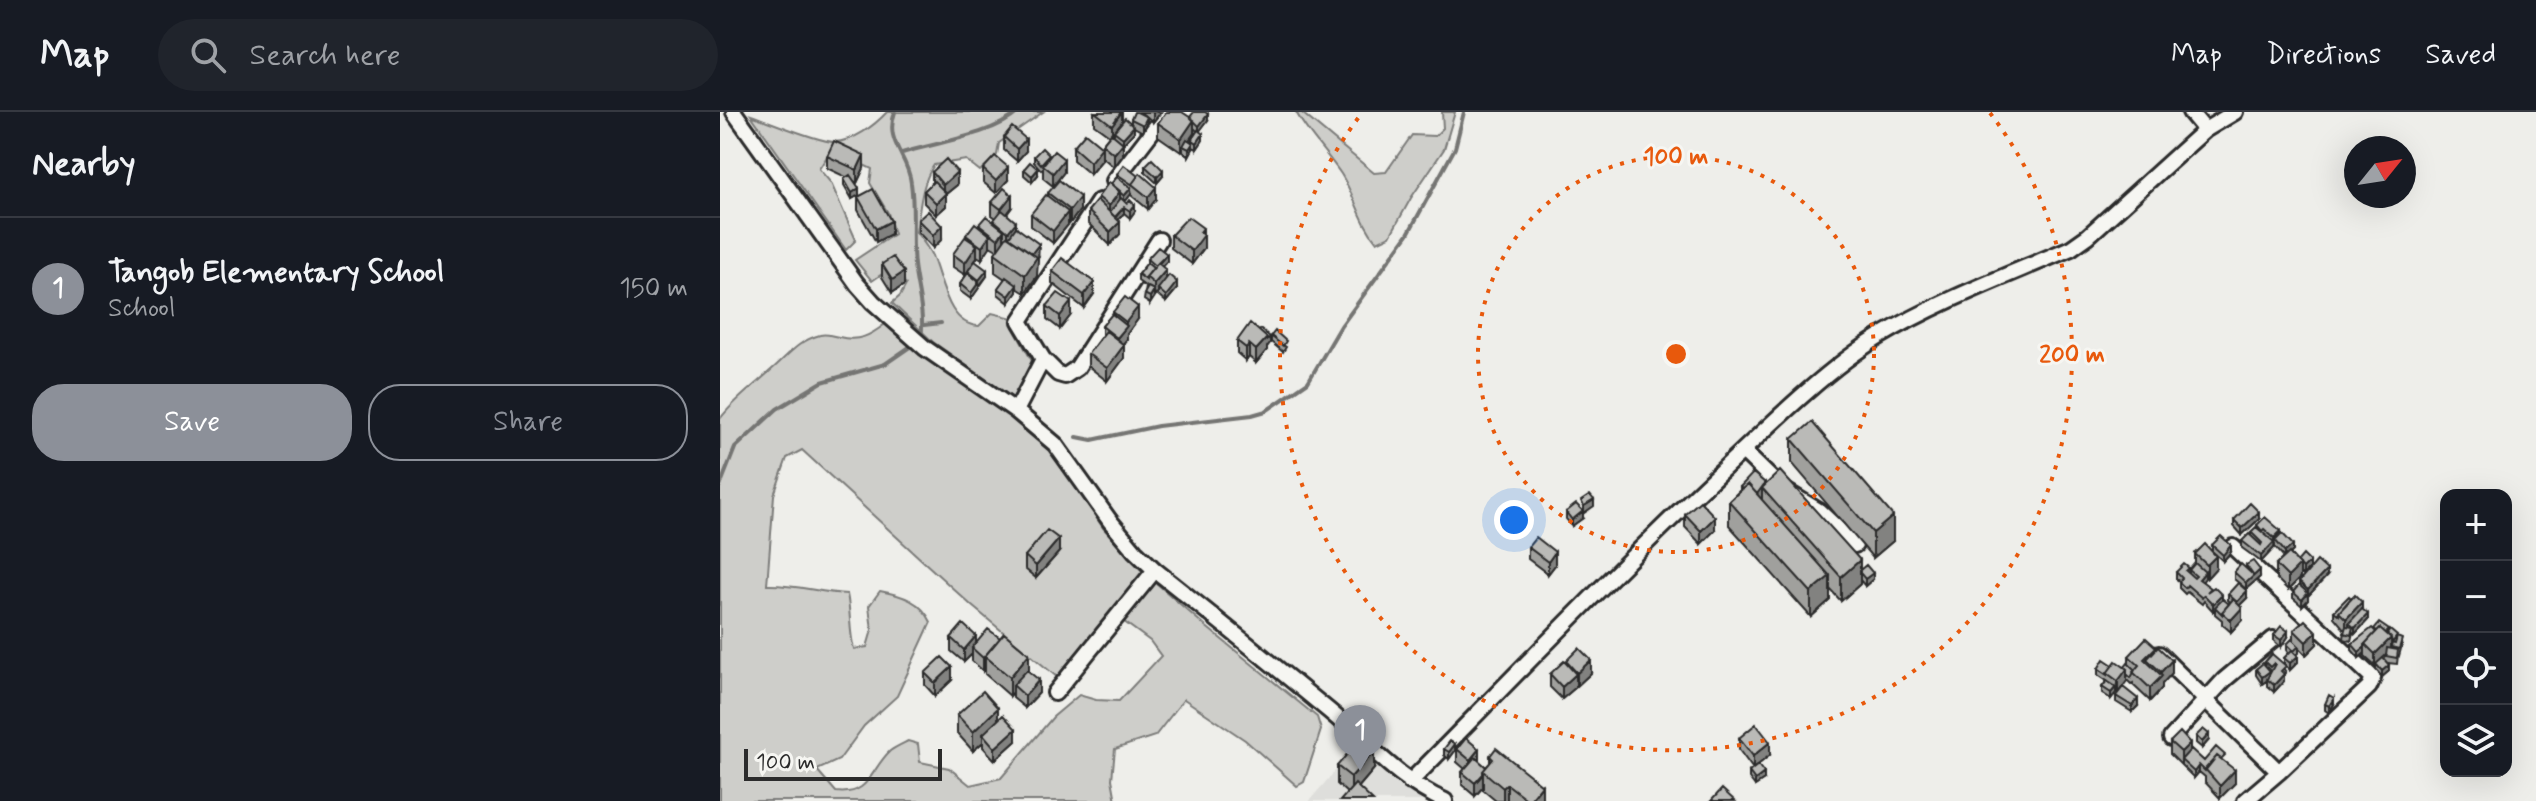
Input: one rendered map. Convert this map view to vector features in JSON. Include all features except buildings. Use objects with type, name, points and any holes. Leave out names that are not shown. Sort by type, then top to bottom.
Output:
[{"type":"street","points":[[734,112],[857,284],[900,327],[1016,411],[1055,444],[1110,521],[1155,570],[1330,711],[1410,782],[1445,801]]},
{"type":"street","points":[[1159,240],[1077,368],[1065,376],[1058,374],[1043,359],[1020,321],[1087,216],[1167,112]]},
{"type":"street","points":[[2190,112],[2205,130]]},
{"type":"street","points":[[1410,782],[1642,546],[1838,367],[1878,338],[1920,315],[2071,248],[2205,130],[2235,112]]},
{"type":"street","points":[[1016,411],[1043,359]]},
{"type":"street","points":[[1743,451],[1781,488],[1819,511],[1855,545]]},
{"type":"street","points":[[2233,547],[2373,678],[2369,687],[2245,801]]},
{"type":"street","points":[[1055,693],[1155,570]]},
{"type":"street","points":[[2171,738],[2233,671],[2273,639]]},
{"type":"street","points":[[2156,651],[2279,772]]},
{"type":"shaded area","points":[[887,112],[1043,112],[999,143],[997,155],[980,171],[966,160],[934,165],[924,188],[916,232],[931,254],[947,298],[959,317],[968,324],[979,326],[992,313],[1013,318],[1013,327],[1032,361],[1013,398],[933,342],[892,303],[906,285],[895,265],[872,281],[855,260],[894,234],[888,213],[870,183],[872,169],[835,151],[828,155],[819,169],[831,183],[856,240],[846,250],[751,115],[834,142],[856,136]]},
{"type":"shaded area","points":[[1296,112],[1302,113],[1374,173],[1386,172],[1412,135],[1435,136],[1443,128],[1442,112],[1455,112],[1444,149],[1390,236],[1377,242],[1341,174]]},
{"type":"shaded area","points":[[885,324],[1054,453],[1103,528],[1143,572],[1057,677],[972,606],[802,450],[787,458],[774,495],[767,585],[847,594],[854,649],[867,647],[872,630],[869,606],[880,591],[910,600],[922,609],[931,622],[897,696],[864,726],[839,760],[817,770],[836,792],[863,786],[890,751],[908,741],[918,744],[920,762],[949,768],[970,785],[1001,778],[1053,717],[1079,695],[1096,700],[1119,701],[1161,656],[1150,641],[1123,621],[1155,582],[1317,717],[1321,730],[1304,782],[1297,786],[1245,740],[1184,699],[1155,736],[1115,749],[1112,779],[1116,801],[720,801],[720,419],[737,400],[805,341],[825,334],[858,338],[869,335]]},
{"type":"shaded area","points":[[1357,746],[1414,796],[1422,801],[1309,801]]},
{"type":"waterway","points":[[895,112],[892,132],[911,183],[913,255],[921,311],[921,339]]},
{"type":"waterway","points":[[902,153],[994,127],[1018,112]]},
{"type":"waterway","points":[[1077,437],[1092,440],[1158,426],[1252,415],[1266,411],[1308,382],[1341,326],[1408,234],[1455,148],[1464,112]]},
{"type":"waterway","points":[[924,325],[941,323]]},
{"type":"waterway","points":[[720,486],[735,448],[777,409],[822,382],[885,364],[914,344]]},
{"type":"place","name":"Tangob Elementary School","points":[[1360,771]]}]
